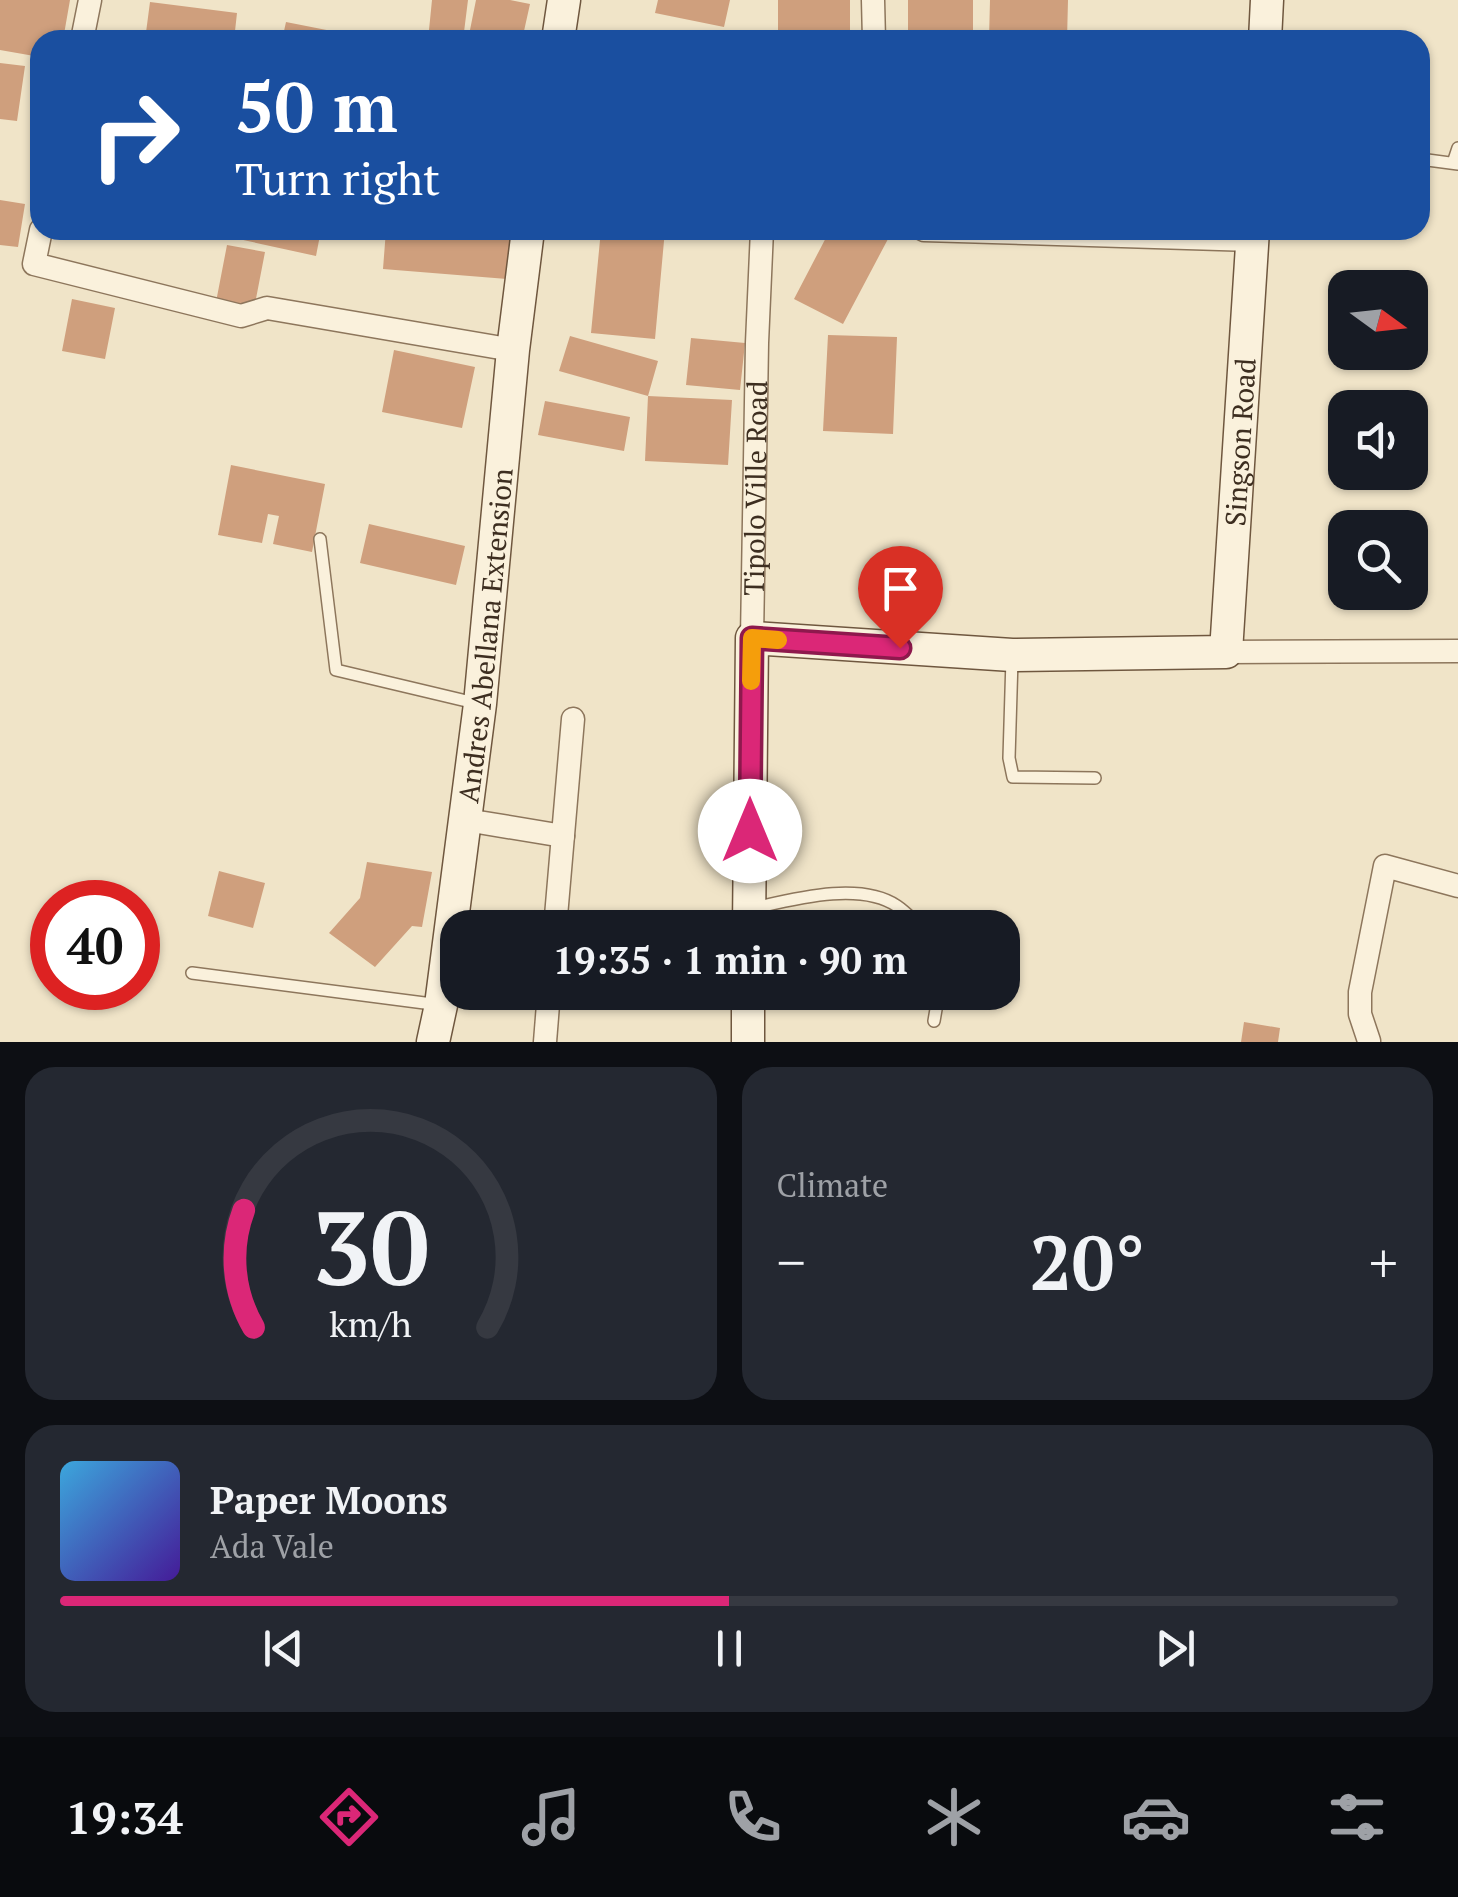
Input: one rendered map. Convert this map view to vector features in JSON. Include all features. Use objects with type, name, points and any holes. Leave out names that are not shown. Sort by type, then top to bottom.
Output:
[{"type":"street","points":[[84,30],[90,0]]},
{"type":"street","points":[[560,30],[564,0]]},
{"type":"street","points":[[873,0],[874,30]]},
{"type":"street","points":[[1266,30],[1267,0]]},
{"type":"street","points":[[39,240],[34,264],[242,316],[267,308],[513,350]]},
{"type":"street","name":"Andres Abellana Extension","points":[[454,910],[480,704],[527,240]]},
{"type":"street","name":"Tipolo Ville Road","points":[[749,910],[762,240]]},
{"type":"street","name":"Singson Road","points":[[1226,652],[1253,240]]},
{"type":"street","points":[[752,638],[1012,655],[1458,651]]},
{"type":"street","points":[[556,910],[573,719]]},
{"type":"street","points":[[466,820],[562,836]]},
{"type":"street","points":[[1369,1042],[1360,1014],[1360,992],[1385,866],[1458,886]]},
{"type":"street","name":"Andres Abellana Extension","points":[[433,1042],[440,1010]]},
{"type":"street","points":[[545,1042],[548,1010]]},
{"type":"street","points":[[748,1010],[748,1042]]},
{"type":"lane","points":[[1430,161],[1456,164],[1458,148]]},
{"type":"lane","points":[[320,539],[336,670],[480,704]]},
{"type":"lane","points":[[1012,655],[1009,758],[1013,776],[1095,778]]},
{"type":"lane","points":[[772,910],[822,893],[879,897],[902,910]]},
{"type":"lane","points":[[192,973],[440,1005]]},
{"type":"lane","points":[[934,1021],[936,1010]]},
{"type":"building","points":[[0,0],[70,0],[65,30],[30,30],[30,55],[0,50]]},
{"type":"building","points":[[432,0],[468,0],[464,30],[429,30]]},
{"type":"building","points":[[476,0],[530,4],[524,30],[470,30]]},
{"type":"building","points":[[658,0],[730,0],[724,27],[655,13]]},
{"type":"building","points":[[778,0],[850,0],[850,30],[778,30]]},
{"type":"building","points":[[908,0],[973,0],[973,30],[908,30]]},
{"type":"building","points":[[990,0],[1068,0],[1067,30],[989,30]]},
{"type":"building","points":[[150,2],[237,13],[235,30],[146,30]]},
{"type":"building","points":[[286,22],[326,30],[284,30]]},
{"type":"building","points":[[0,63],[25,66],[17,121],[0,119]]},
{"type":"building","points":[[0,200],[25,204],[18,247],[0,245]]},
{"type":"building","points":[[243,240],[319,240],[316,256]]},
{"type":"building","points":[[385,240],[510,240],[507,279],[383,269]]},
{"type":"building","points":[[600,240],[664,240],[655,339],[591,333]]},
{"type":"building","points":[[825,240],[887,240],[843,324],[794,299]]},
{"type":"building","points":[[227,245],[265,252],[254,309],[216,302]]},
{"type":"building","points":[[72,299],[115,308],[105,359],[62,351]]},
{"type":"building","points":[[828,335],[897,337],[893,434],[823,431]]},
{"type":"building","points":[[570,336],[658,361],[648,396],[559,371]]},
{"type":"building","points":[[691,338],[745,343],[740,390],[686,385]]},
{"type":"building","points":[[394,350],[475,367],[462,428],[382,412]]},
{"type":"building","points":[[648,396],[732,400],[728,465],[645,461]]},
{"type":"building","points":[[545,401],[630,417],[624,451],[538,435]]},
{"type":"building","points":[[231,465],[325,484],[312,552],[273,544],[279,516],[268,514],[262,543],[218,535]]},
{"type":"building","points":[[369,524],[465,546],[456,585],[360,563]]},
{"type":"building","points":[[367,862],[432,872],[422,927],[412,926],[375,967],[329,933],[360,898]]},
{"type":"building","points":[[219,871],[265,883],[253,928],[208,916]]},
{"type":"building","points":[[1244,1022],[1280,1028],[1278,1042],[1241,1042]]},
{"type":"slow traffic","points":[[751,681],[752,638],[778,640]]},
{"type":"route","points":[[750,831],[752,638],[900,648]]}]
